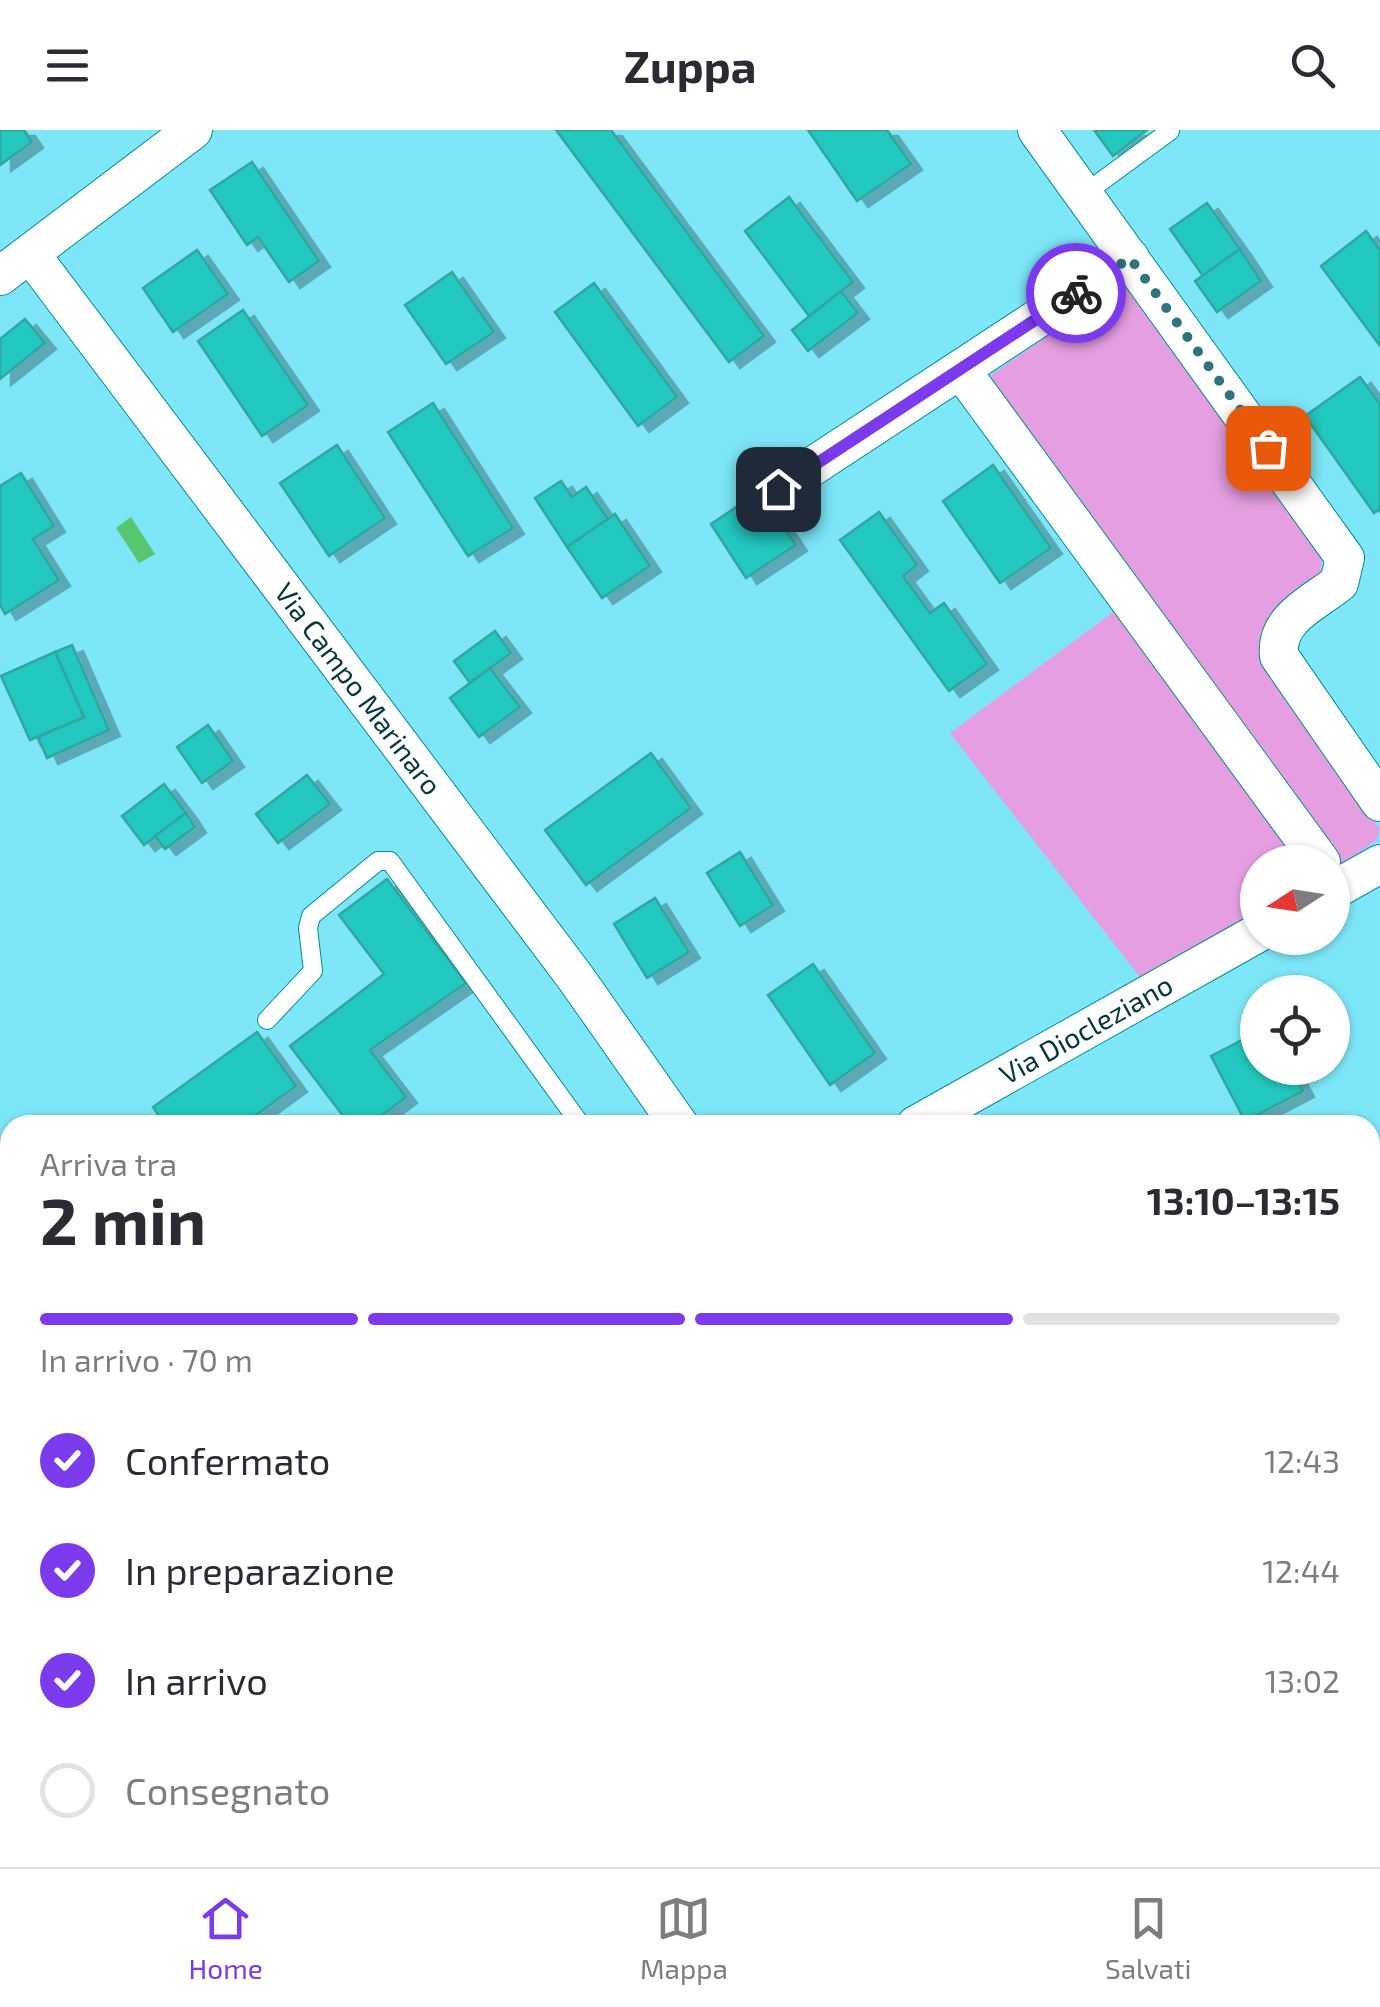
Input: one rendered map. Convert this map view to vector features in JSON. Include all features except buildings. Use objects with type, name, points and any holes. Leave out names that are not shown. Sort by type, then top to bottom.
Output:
[{"type":"street","points":[[1038,132],[1345,558],[1339,583],[1282,626],[1277,639],[1278,656],[1380,802]]},
{"type":"street","points":[[0,276],[32,256],[176,135]]},
{"type":"street","name":"Via Campo Marinaro","points":[[32,256],[575,977],[672,1115]]},
{"type":"street","points":[[778,489],[1130,258]]},
{"type":"street","points":[[961,370],[1306,845]]},
{"type":"street","points":[[1350,873],[1380,864]]},
{"type":"street","name":"Via Diocleziano","points":[[934,1115],[1240,943]]},
{"type":"lane","points":[[1084,194],[1170,131]]},
{"type":"lane","points":[[267,1020],[313,970],[308,928],[311,916],[378,861],[390,861],[574,1115]]},
{"type":"shaded area","points":[[1122,285],[1129,287],[1323,553],[1320,576],[1271,613],[1259,656],[1380,829],[1377,840],[1350,859],[1350,845],[1323,845],[987,378]]},
{"type":"shaded area","points":[[131,517],[155,554],[139,563],[116,528]]},
{"type":"shaded area","points":[[1120,607],[1297,845],[1240,845],[1240,921],[1143,981],[950,733]]},
{"type":"way so far","points":[[1076,293],[1130,258],[1268,448]]},
{"type":"route","points":[[778,489],[1076,293]]}]
